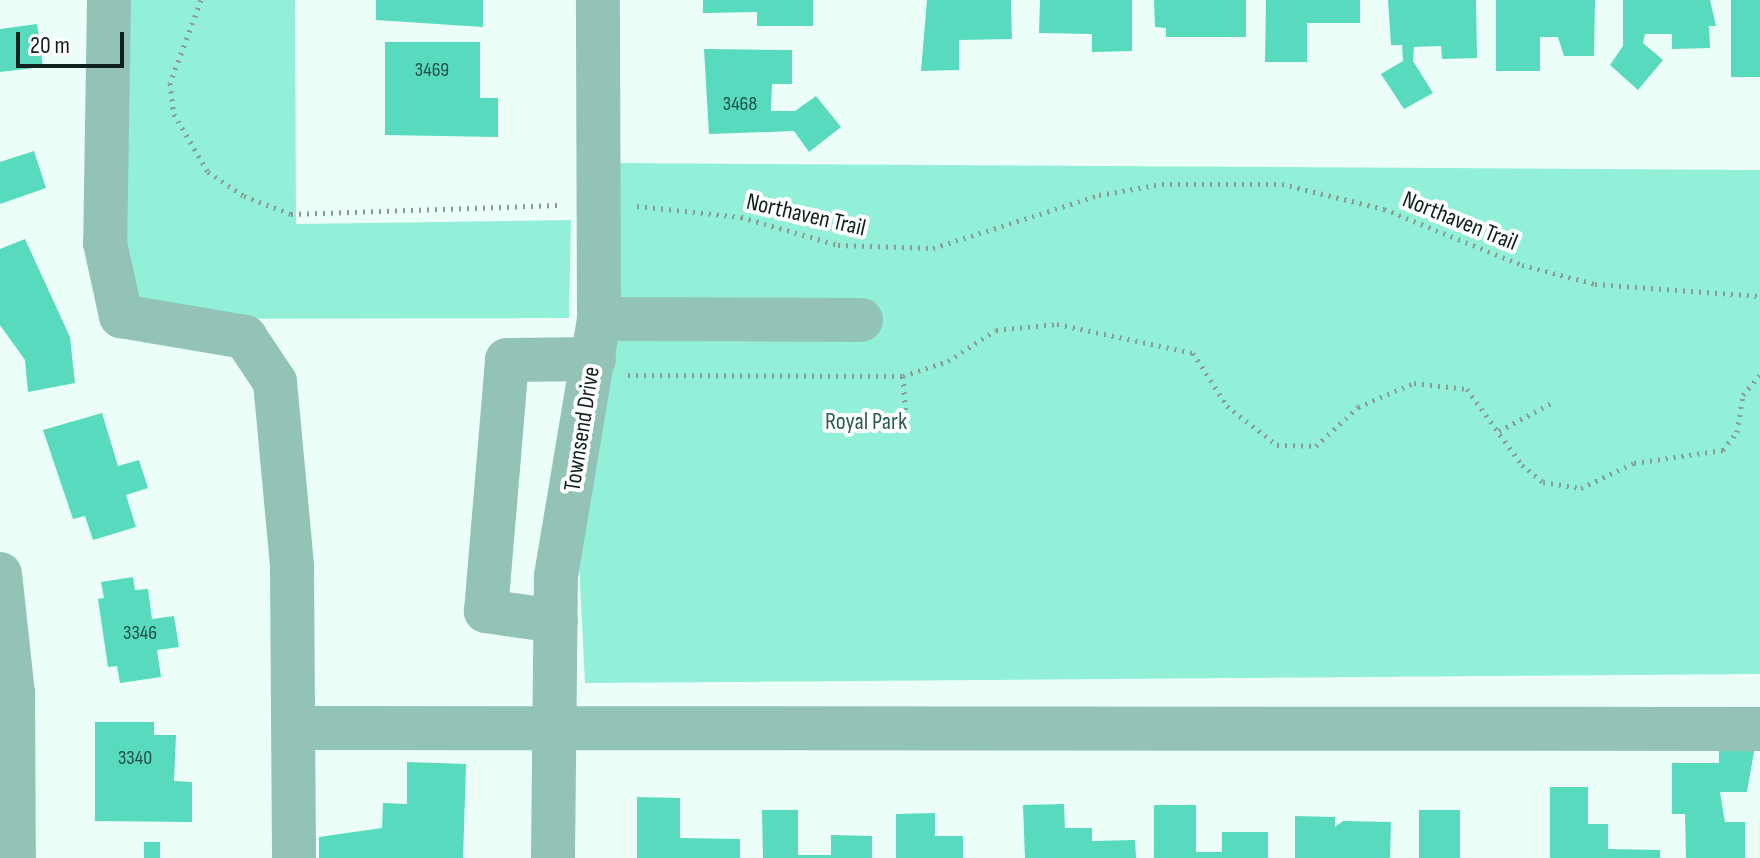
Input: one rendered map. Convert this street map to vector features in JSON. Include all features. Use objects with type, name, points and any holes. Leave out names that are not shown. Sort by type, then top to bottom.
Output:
[{"type":"street","points":[[109,0],[105,243],[121,316],[245,337],[275,382],[292,567],[294,858]]},
{"type":"street","name":"Townsend Drive","points":[[553,858],[556,576],[608,332],[631,206],[598,0]]},
{"type":"street","points":[[556,621],[486,611],[507,360],[608,332],[861,320]]},
{"type":"street","points":[[0,574],[13,693],[14,858]]},
{"type":"street","points":[[293,728],[554,725],[1760,729]]},
{"type":"path","name":"Northaven Trail","points":[[201,0],[170,83],[174,114],[208,172],[244,196],[291,214],[631,206],[741,217],[838,245],[933,248],[1099,195],[1162,184],[1282,184],[1384,209],[1522,265],[1595,284],[1681,296],[1760,296]]},
{"type":"path","points":[[608,332],[625,375],[903,376],[948,361],[996,330],[1057,324],[1193,353],[1227,406],[1277,445],[1316,446],[1358,407],[1414,383],[1467,389],[1543,482],[1581,488],[1634,463],[1723,450],[1737,432],[1743,395],[1760,375]]},
{"type":"path","points":[[903,376],[906,419]]},
{"type":"path","points":[[1499,431],[1553,402]]},
{"type":"green space","points":[[122,0],[295,0],[296,224],[571,220],[569,318],[122,319]]},
{"type":"green space","name":"Royal Park","points":[[614,163],[1760,170],[1760,674],[585,683],[579,563]]},
{"type":"building","points":[[376,0],[483,0],[483,27],[376,20]]},
{"type":"building","points":[[703,0],[813,0],[813,26],[757,26],[757,12],[703,13]]},
{"type":"building","points":[[927,0],[1011,0],[1012,39],[959,40],[959,70],[921,71]]},
{"type":"building","points":[[1040,0],[1132,0],[1132,51],[1092,52],[1092,34],[1039,33]]},
{"type":"building","points":[[1154,0],[1246,0],[1246,37],[1166,37],[1166,28],[1155,27]]},
{"type":"building","points":[[1266,0],[1360,0],[1360,23],[1307,23],[1307,62],[1265,62]]},
{"type":"building","points":[[1388,0],[1476,0],[1477,58],[1442,59],[1441,46],[1414,47],[1413,61],[1433,93],[1404,109],[1381,74],[1403,61],[1402,45],[1391,45]]},
{"type":"building","points":[[1496,0],[1595,0],[1594,56],[1564,56],[1558,37],[1540,37],[1540,71],[1496,71]]},
{"type":"building","points":[[1623,0],[1710,0],[1716,26],[1709,26],[1710,48],[1672,49],[1672,34],[1645,34],[1643,43],[1663,60],[1638,90],[1610,65],[1623,46]]},
{"type":"building","points":[[1731,0],[1760,0],[1760,77],[1731,77]]},
{"type":"building","points":[[37,24],[43,67],[0,72],[0,29]]},
{"type":"building","points":[[385,42],[480,42],[480,98],[498,98],[498,137],[385,135]]},
{"type":"building","points":[[704,49],[792,50],[792,84],[772,84],[771,111],[795,111],[816,96],[841,127],[809,152],[794,131],[709,134]]},
{"type":"building","points":[[34,151],[46,188],[0,204],[0,162]]},
{"type":"building","points":[[25,239],[70,337],[75,383],[28,392],[25,360],[0,325],[0,249]]},
{"type":"building","points":[[102,413],[118,466],[139,460],[148,488],[126,495],[136,527],[93,540],[85,516],[73,519],[43,430]]},
{"type":"building","points":[[133,577],[135,590],[148,589],[152,619],[174,616],[179,647],[157,650],[161,677],[120,683],[117,666],[108,667],[98,599],[104,598],[101,582]]},
{"type":"building","points":[[95,722],[154,722],[154,735],[176,735],[174,781],[192,782],[192,822],[95,821]]},
{"type":"building","points":[[1719,746],[1755,746],[1747,792],[1720,792],[1725,822],[1745,822],[1745,858],[1686,858],[1685,814],[1672,814],[1672,763],[1719,763]]},
{"type":"building","points":[[407,762],[466,764],[463,858],[319,858],[319,837],[382,828],[383,803],[407,804]]},
{"type":"building","points":[[1550,787],[1588,787],[1588,824],[1608,824],[1608,849],[1660,850],[1660,858],[1550,858]]},
{"type":"building","points":[[637,797],[680,798],[680,838],[740,839],[740,858],[637,858]]},
{"type":"building","points":[[1064,804],[1065,828],[1092,828],[1092,841],[1135,840],[1136,858],[1025,858],[1023,805]]},
{"type":"building","points":[[1154,805],[1196,805],[1196,852],[1222,852],[1222,832],[1268,832],[1268,858],[1154,858]]},
{"type":"building","points":[[762,810],[798,810],[798,855],[831,855],[831,835],[872,836],[872,858],[763,858]]},
{"type":"building","points":[[1419,810],[1460,810],[1460,858],[1419,858]]},
{"type":"building","points":[[935,813],[935,836],[963,836],[963,858],[896,858],[896,814]]},
{"type":"building","points":[[1295,816],[1335,817],[1335,827],[1343,821],[1391,822],[1390,858],[1295,858]]},
{"type":"building","points":[[144,842],[160,842],[160,858],[144,858]]}]
